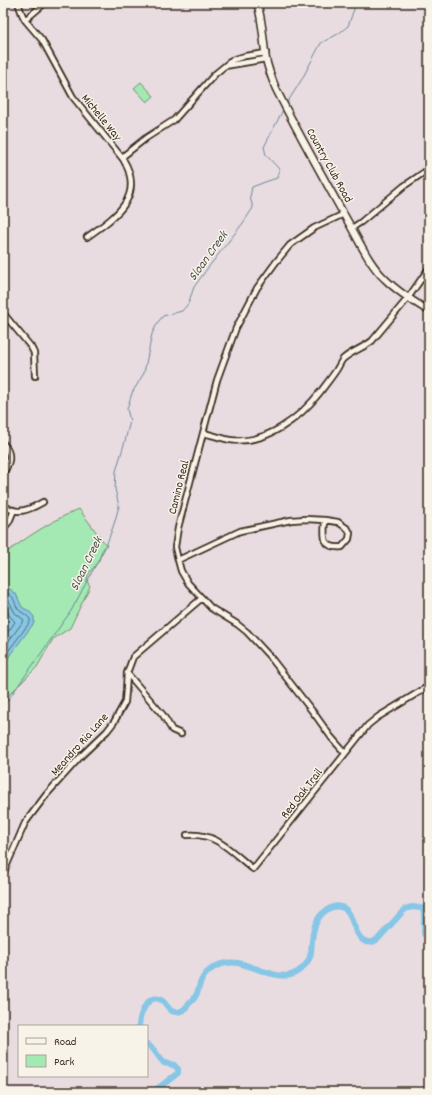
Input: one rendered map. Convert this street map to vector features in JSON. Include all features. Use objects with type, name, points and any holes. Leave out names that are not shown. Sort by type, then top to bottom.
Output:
[{"type":"main road","name":"Country Club Road","points":[[257,3],[260,11],[270,76],[280,98],[368,258],[385,280],[429,312]]},
{"type":"street","name":"Michelle Way","points":[[18,3],[25,20],[42,40],[73,97],[122,157],[128,167],[131,184],[128,200],[116,215],[88,237]]},
{"type":"street","points":[[25,20],[45,3]]},
{"type":"street","points":[[122,157],[146,138],[174,120],[215,74],[232,60],[245,56],[266,56]]},
{"type":"street","points":[[352,228],[399,190],[429,169]]},
{"type":"street","name":"Camino Real","points":[[344,214],[314,228],[290,246],[257,288],[236,328],[217,380],[178,528],[175,547],[183,575],[188,583],[211,608],[247,632],[271,658],[331,737],[345,753]]},
{"type":"street","points":[[204,433],[230,440],[261,437],[278,430],[297,416],[311,402],[329,381],[344,359],[372,341],[408,298],[429,268]]},
{"type":"street","points":[[3,313],[31,347],[34,353],[35,376]]},
{"type":"street","points":[[3,443],[8,450],[9,460],[6,470],[3,473]]},
{"type":"street","points":[[3,504],[7,508],[27,511],[43,502]]},
{"type":"street","points":[[3,529],[9,522],[14,510]]},
{"type":"street","points":[[178,560],[240,531],[291,520],[306,519],[325,520],[338,522],[348,529],[350,536],[349,540],[342,547],[334,547],[326,543],[324,535],[325,520]]},
{"type":"street","name":"Meandro Ria Lane","points":[[3,874],[25,823],[46,795],[114,722],[124,702],[127,673],[135,654],[202,598]]},
{"type":"street","points":[[127,673],[163,715],[172,730],[180,734]]},
{"type":"street","name":"Red Oak Trail","points":[[187,835],[202,835],[215,839],[253,869],[366,727],[373,721],[429,686]]},
{"type":"green space","points":[[141,82],[154,96],[147,102],[134,88]]},
{"type":"green space","points":[[79,509],[106,545],[101,552],[99,561],[89,573],[87,579],[90,586],[70,628],[53,639],[37,667],[9,695],[3,706],[3,555],[40,530]]},
{"type":"water","points":[[10,589],[16,594],[22,607],[29,611],[34,617],[34,623],[3,666],[3,590]]},
{"type":"waterway","name":"Sloan Creek","points":[[287,103],[302,79],[321,43],[338,34],[348,26],[356,3]]},
{"type":"waterway","name":"Sloan Creek","points":[[3,707],[71,611],[106,546],[119,506],[115,489],[116,471],[130,421],[127,409],[132,393],[144,373],[152,334],[163,316],[182,311],[188,304],[194,287],[253,208],[250,197],[252,187],[277,178],[279,169],[266,155],[264,147],[283,110]]},
{"type":"waterway","points":[[421,908],[429,903]]},
{"type":"waterway","points":[[139,1025],[142,1011],[152,999],[161,1000],[172,1011],[182,1011],[186,1008],[196,996],[200,982],[204,976],[216,966],[227,963],[238,963],[271,974],[285,976],[297,972],[304,967],[310,957],[314,930],[317,921],[324,912],[336,906],[344,908],[349,913],[362,940],[367,942],[372,942],[378,939],[405,909],[412,907],[421,908],[424,911],[424,934],[429,939]]},
{"type":"waterway","points":[[148,1045],[164,1063],[174,1065],[178,1069],[178,1073],[153,1092]]}]
